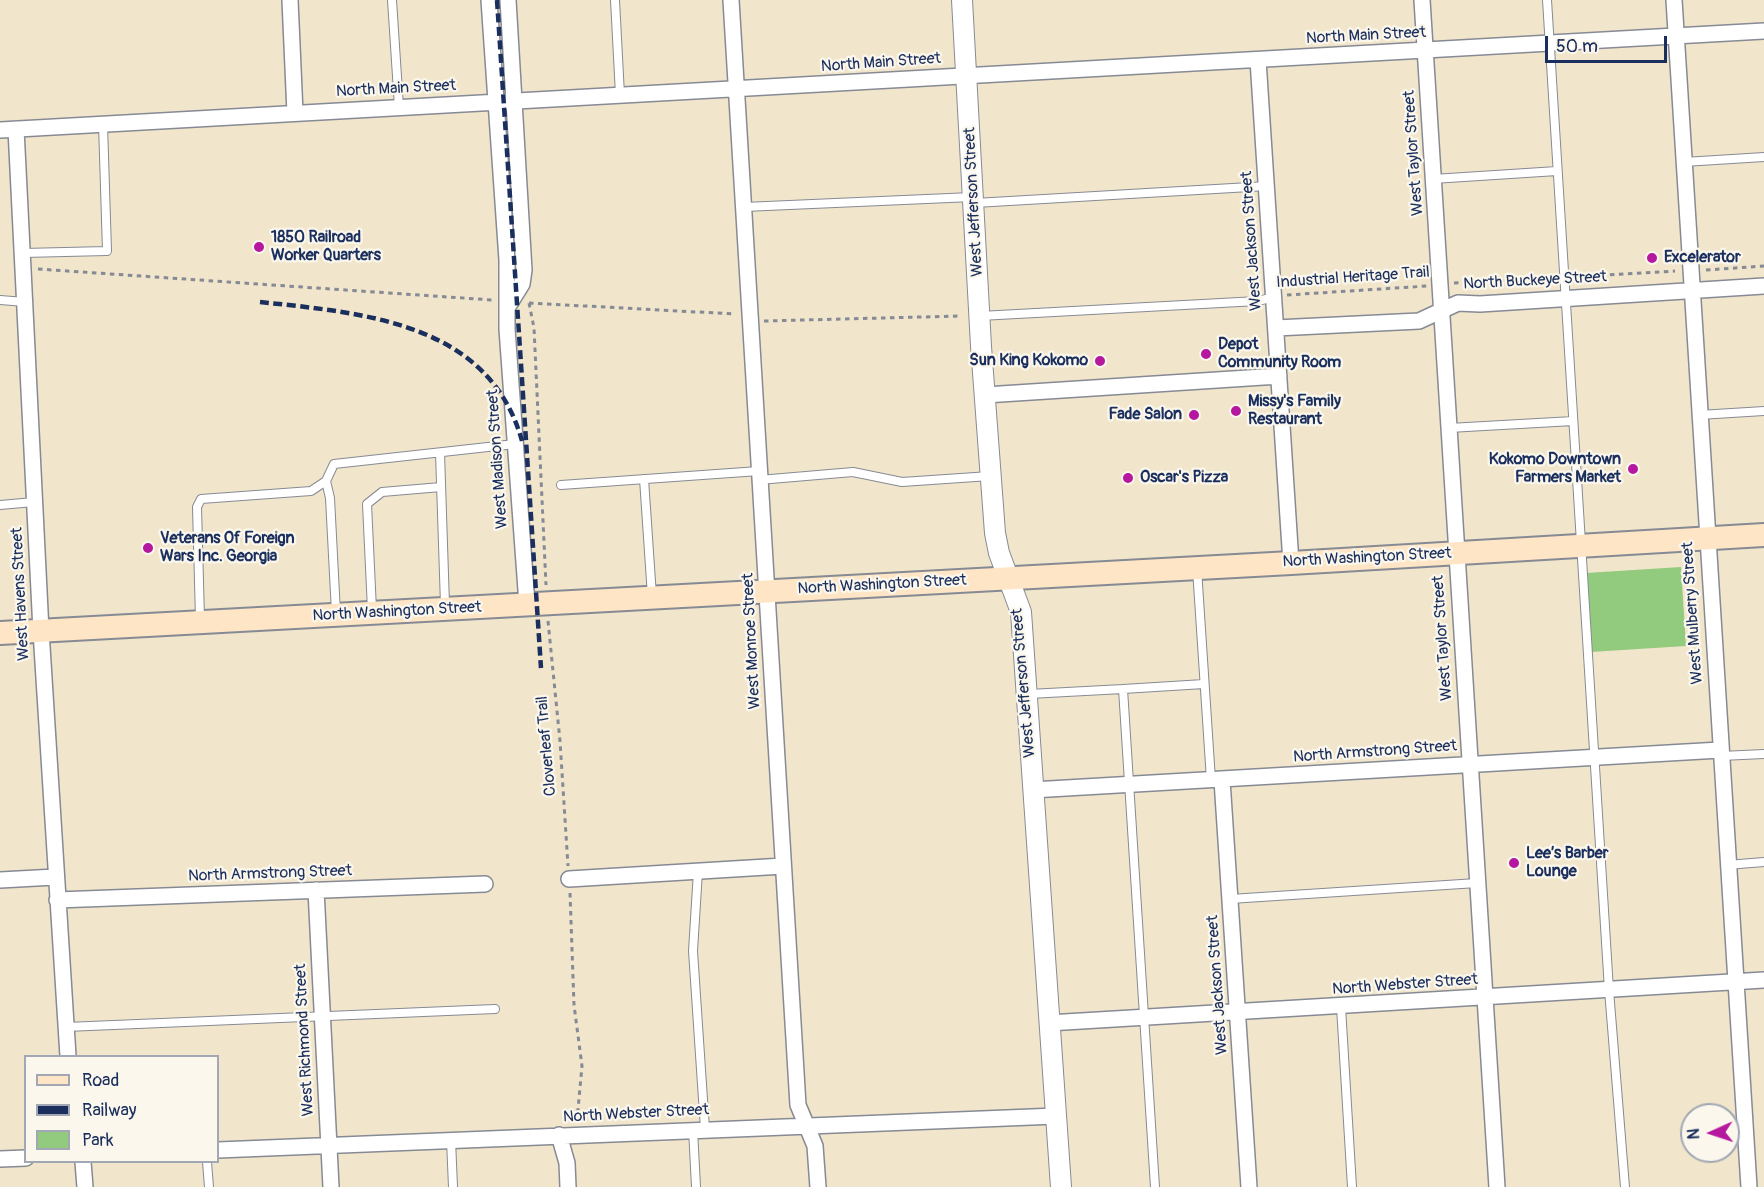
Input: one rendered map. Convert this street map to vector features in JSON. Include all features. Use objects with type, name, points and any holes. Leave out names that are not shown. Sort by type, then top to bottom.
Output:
[{"type":"main road","name":"North Washington Street","points":[[0,633],[201,624],[1291,563],[1764,534]]},
{"type":"street","points":[[290,0],[295,113]]},
{"type":"street","name":"West Madison Street","points":[[489,0],[507,260],[507,306],[515,444],[536,604]]},
{"type":"street","points":[[507,306],[522,284],[524,270],[508,0]]},
{"type":"street","name":"West Monroe Street","points":[[731,0],[798,1105],[815,1146],[818,1187]]},
{"type":"street","name":"West Jefferson Street","points":[[962,0],[995,533],[999,553],[1021,612],[1061,1187]]},
{"type":"street","name":"West Taylor Street","points":[[1422,0],[1497,1187]]},
{"type":"street","name":"West Mulberry Street","points":[[1674,0],[1706,538],[1749,1187]]},
{"type":"street","name":"North Main Street","points":[[0,130],[1764,31]]},
{"type":"street","name":"West Jackson Street","points":[[1258,60],[1291,563]]},
{"type":"street","name":"West Havens Street","points":[[16,129],[41,631],[68,1055]]},
{"type":"street","name":"North Buckeye Street","points":[[1276,328],[1419,321],[1458,303],[1480,304],[1764,286]]},
{"type":"street","points":[[985,394],[1279,376]]},
{"type":"street","name":"North Armstrong Street","points":[[1032,790],[1595,756],[1720,753]]},
{"type":"street","name":"West Jackson Street","points":[[1216,780],[1230,899],[1249,1187]]},
{"type":"street","points":[[569,879],[783,866]]},
{"type":"street","points":[[0,879],[55,877]]},
{"type":"street","name":"North Armstrong Street","points":[[57,900],[485,884]]},
{"type":"street","name":"West Richmond Street","points":[[315,890],[331,1187]]},
{"type":"street","name":"North Webster Street","points":[[1048,1023],[1764,980]]},
{"type":"street","name":"North Webster Street","points":[[219,1150],[1056,1116]]},
{"type":"street","points":[[559,1135],[567,1163],[568,1187]]},
{"type":"street","points":[[0,1159],[24,1158]]},
{"type":"street","points":[[83,1163],[85,1187]]},
{"type":"lane","points":[[392,0],[399,107]]},
{"type":"lane","points":[[615,0],[620,95]]},
{"type":"lane","points":[[1547,0],[1609,990],[1625,1187]]},
{"type":"lane","points":[[23,254],[107,251],[103,124]]},
{"type":"lane","points":[[1683,162],[1764,157]]},
{"type":"lane","points":[[1433,179],[1557,171]]},
{"type":"lane","points":[[744,207],[973,200],[1266,186]]},
{"type":"lane","name":"Industrial Heritage Trail","points":[[980,316],[1123,310],[1258,301],[1274,297]]},
{"type":"lane","points":[[0,300],[26,302]]},
{"type":"lane","points":[[1699,415],[1764,411]]},
{"type":"lane","points":[[1448,428],[1573,421]]},
{"type":"lane","points":[[201,624],[196,507],[201,499],[311,491],[326,481],[334,464],[515,444]]},
{"type":"lane","points":[[440,453],[445,610]]},
{"type":"lane","points":[[561,484],[644,478],[853,472],[902,482],[991,476]]},
{"type":"lane","points":[[644,478],[652,597]]},
{"type":"lane","points":[[326,481],[330,498],[337,615]]},
{"type":"lane","points":[[372,613],[366,504],[382,492],[441,487]]},
{"type":"lane","points":[[0,505],[34,502]]},
{"type":"lane","points":[[1197,568],[1204,684],[1216,780]]},
{"type":"lane","points":[[1026,694],[1204,684]]},
{"type":"lane","points":[[1123,689],[1146,1018],[1155,1187]]},
{"type":"lane","points":[[1720,753],[1764,754]]},
{"type":"lane","points":[[1727,865],[1764,862]]},
{"type":"lane","points":[[696,1187],[699,1129],[693,951],[698,871]]},
{"type":"lane","points":[[1230,899],[1477,883]]},
{"type":"lane","points":[[1341,1007],[1352,1187]]},
{"type":"lane","points":[[66,1027],[495,1009]]},
{"type":"lane","points":[[452,1140],[453,1187]]},
{"type":"lane","points":[[207,1163],[208,1187]]},
{"type":"path","name":"Industrial Heritage Trail","points":[[1274,297],[1461,282],[1764,266]]},
{"type":"path","name":"Cloverleaf Trail","points":[[529,303],[534,331],[536,604],[560,741],[574,1005],[582,1066],[576,1121],[579,1135]]},
{"type":"green space","points":[[1681,567],[1686,646],[1591,652],[1586,573]]},
{"type":"railway","points":[[497,0],[541,668]]},
{"type":"railway","points":[[260,302],[379,319],[417,331],[452,348],[482,371],[505,401],[522,441]]},
{"type":"place","name":"1850 Railroad Worker Quarters","points":[[259,247]]},
{"type":"place","name":"Excelerator","points":[[1652,258]]},
{"type":"place","name":"Depot Community Room","points":[[1206,354]]},
{"type":"place","name":"Sun King Kokomo","points":[[1100,361]]},
{"type":"place","name":"Missy's Family Restaurant","points":[[1236,411]]},
{"type":"place","name":"Fade Salon","points":[[1194,415]]},
{"type":"place","name":"Kokomo Downtown Farmers Market","points":[[1633,469]]},
{"type":"place","name":"Oscar's Pizza","points":[[1128,478]]},
{"type":"place","name":"Veterans Of Foreign Wars Inc. Georgia","points":[[148,548]]},
{"type":"place","name":"Lee’s Barber Lounge","points":[[1514,863]]}]
